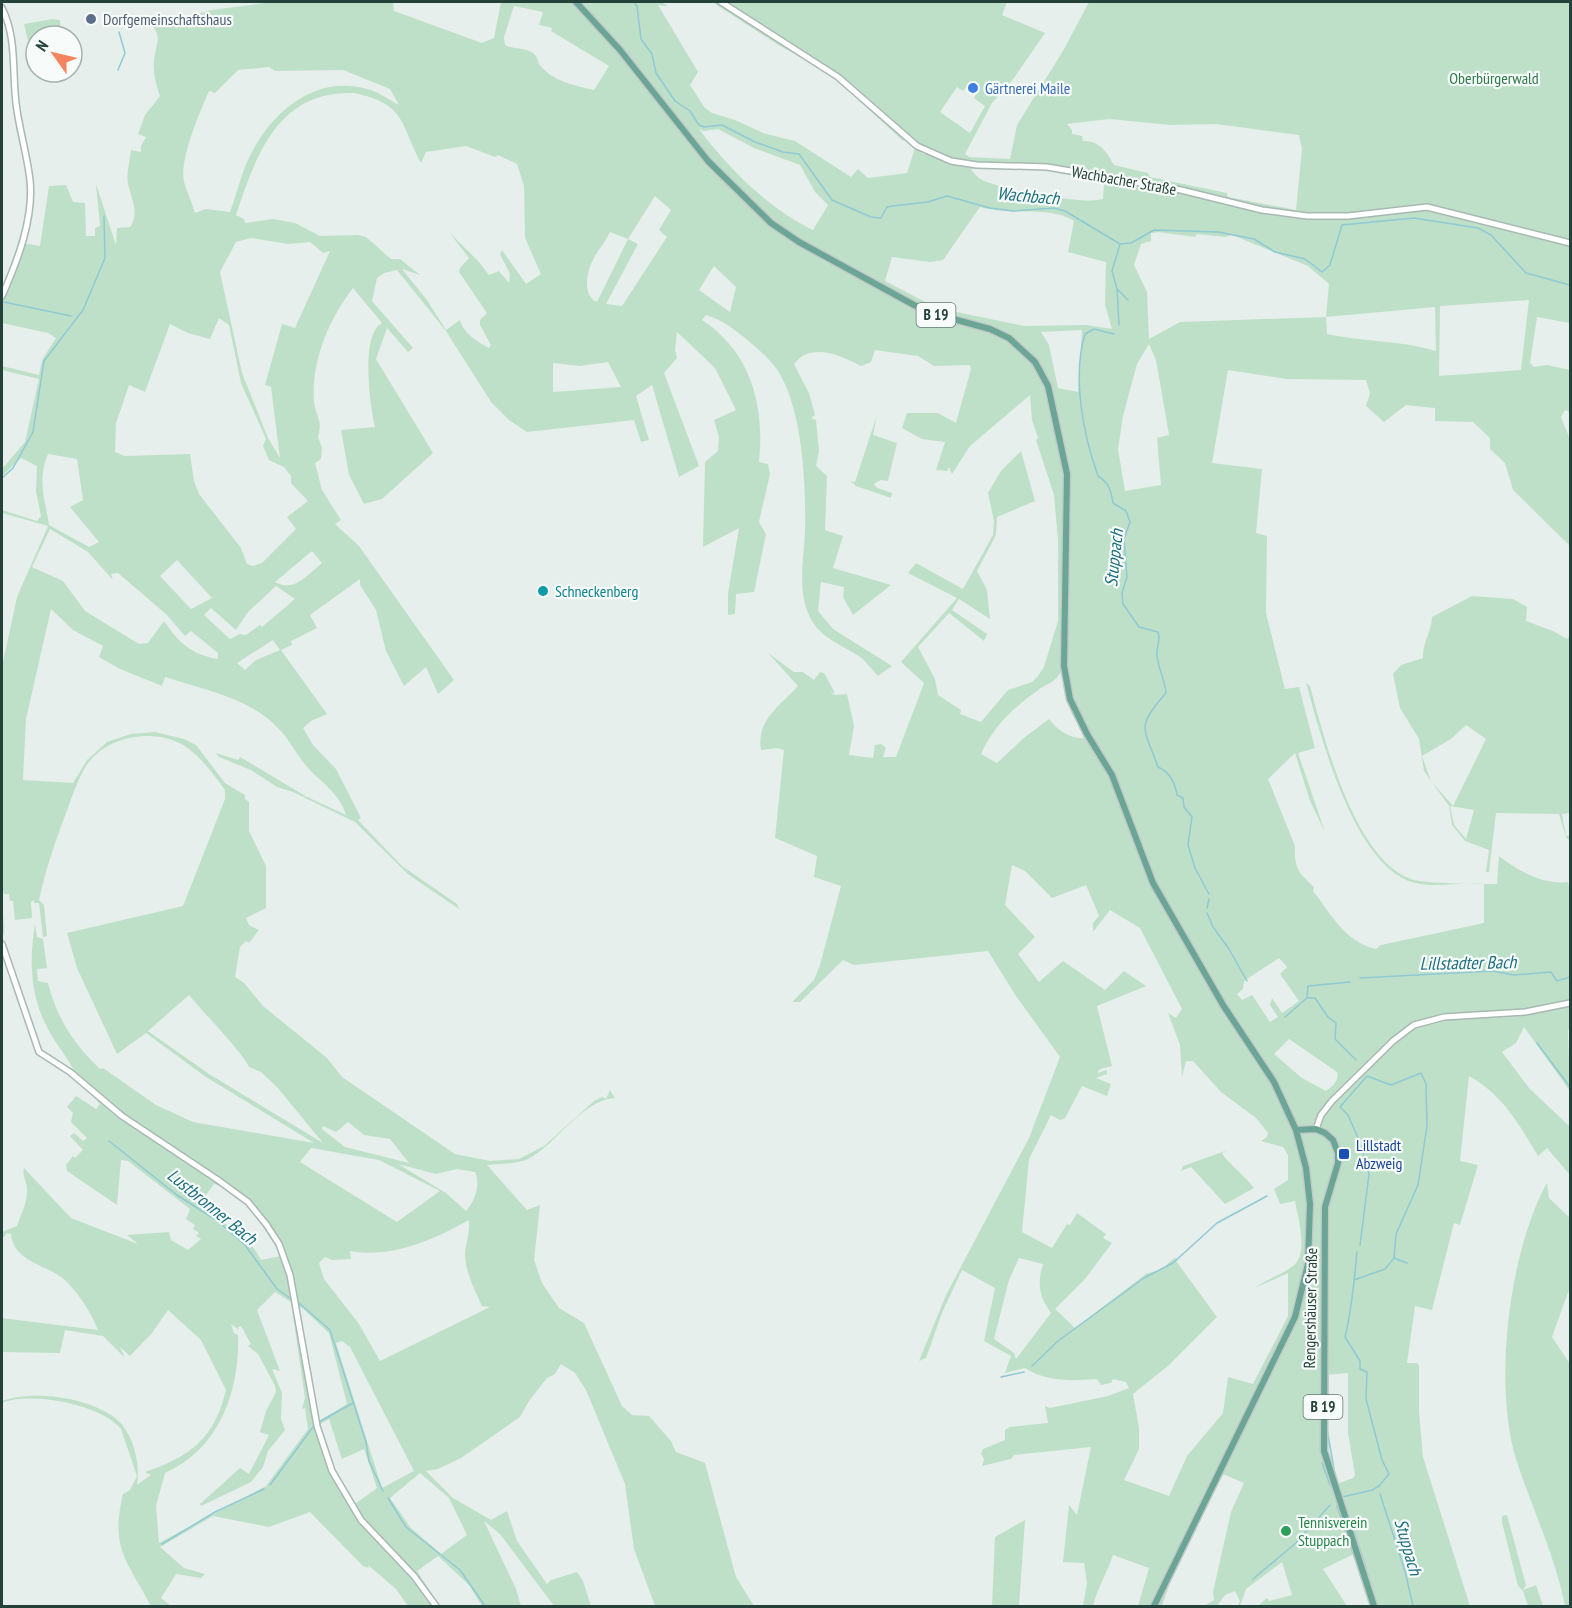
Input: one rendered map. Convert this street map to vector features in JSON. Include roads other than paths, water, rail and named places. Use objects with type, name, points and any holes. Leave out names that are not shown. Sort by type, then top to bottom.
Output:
[{"type":"main road","name":"B 19","points":[[576,2],[620,50],[708,161],[771,223],[799,242],[914,305],[935,314],[990,329],[1009,338],[1029,356],[1041,371],[1052,398],[1067,474],[1064,666],[1070,699],[1087,734],[1112,775],[1141,855],[1157,890],[1223,1005],[1274,1082],[1296,1130]]},
{"type":"main road","points":[[1154,1606],[1207,1493],[1281,1348],[1301,1297],[1312,1227],[1306,1168],[1296,1130],[1312,1129]]},
{"type":"main road","points":[[1302,1153],[1304,1135],[1312,1129]]},
{"type":"main road","name":"Rengershäuser Straße","points":[[1312,1129],[1333,1140],[1339,1158],[1325,1208],[1324,1451],[1374,1606]]},
{"type":"street","name":"Wachbacher Straße","points":[[721,2],[838,77],[917,146],[951,161],[977,165],[1047,167],[1181,190],[1291,215],[1348,216],[1427,207],[1570,243]]},
{"type":"street","points":[[2,8],[12,39],[15,102],[30,182],[26,220],[17,263],[2,296]]},
{"type":"street","points":[[2,944],[39,1052],[70,1072],[122,1116],[248,1202],[266,1224],[279,1244],[290,1275],[317,1426],[332,1471],[361,1520],[414,1576],[436,1606]]},
{"type":"street","points":[[1312,1129],[1332,1101],[1393,1041],[1414,1025],[1444,1017],[1525,1012],[1570,1004]]},
{"type":"waterway","name":"Wachbach","points":[[634,2],[637,6],[641,39],[652,54],[656,73],[675,101],[690,111],[699,125],[704,127],[722,125],[755,142],[783,152],[799,154],[832,200],[871,217],[881,218],[887,207],[928,202],[947,196],[990,208],[1013,211],[1054,208],[1065,211],[1120,244],[1131,243],[1154,230],[1218,232],[1254,239],[1275,252],[1305,259],[1322,272],[1330,265],[1342,225],[1414,218],[1478,228],[1491,235],[1526,273],[1570,285]]},
{"type":"waterway","points":[[118,70],[125,53],[119,32]]},
{"type":"waterway","points":[[2,478],[13,468],[33,432],[44,361],[83,310],[105,258],[104,216]]},
{"type":"waterway","name":"Stuppach","points":[[1119,325],[1117,289],[1112,271],[1120,244]]},
{"type":"waterway","points":[[1117,289],[1128,300]]},
{"type":"waterway","points":[[4,302],[71,316]]},
{"type":"waterway","name":"Stuppach","points":[[1114,334],[1094,329],[1085,334],[1079,368],[1084,424],[1098,476],[1109,487],[1113,503],[1126,511],[1130,522],[1124,539],[1127,577],[1122,593],[1123,604],[1139,627],[1158,632],[1159,635],[1157,656],[1166,693],[1146,721],[1146,735],[1158,767],[1171,778],[1177,795],[1183,798],[1184,807],[1192,817],[1188,845],[1195,868],[1209,894]]},
{"type":"waterway","points":[[1207,908],[1209,899]]},
{"type":"waterway","points":[[1207,913],[1213,927],[1229,949],[1247,981]]},
{"type":"waterway","name":"Lillstadter Bach","points":[[1360,978],[1493,971],[1514,975],[1551,972],[1557,981],[1570,977]]},
{"type":"waterway","points":[[1307,997],[1308,986],[1350,982]]},
{"type":"waterway","points":[[1285,1017],[1307,998],[1315,998],[1328,1017],[1336,1023],[1335,1039],[1356,1060]]},
{"type":"waterway","points":[[1537,1043],[1570,1087]]},
{"type":"waterway","points":[[1354,1280],[1385,1269],[1394,1258],[1396,1234],[1418,1185],[1427,1126],[1426,1084],[1421,1073],[1391,1085],[1367,1076],[1340,1107],[1348,1115],[1358,1138]]},
{"type":"waterway","name":"Lustbronner Bach","points":[[109,1141],[177,1195],[219,1222],[245,1245],[277,1289],[290,1298]]},
{"type":"waterway","points":[[1360,1245],[1369,1174],[1361,1145]]},
{"type":"waterway","points":[[1032,1366],[1058,1341],[1144,1278],[1173,1263],[1217,1223],[1267,1196]]},
{"type":"waterway","points":[[1357,1252],[1345,1337],[1360,1361],[1360,1369],[1367,1372],[1366,1399],[1382,1460],[1389,1474],[1378,1487]]},
{"type":"waterway","points":[[1394,1258],[1407,1263]]},
{"type":"waterway","name":"Lustbronner Bach","points":[[299,1303],[330,1330],[366,1442],[369,1461],[383,1491]]},
{"type":"waterway","points":[[1001,1377],[1024,1372]]},
{"type":"waterway","points":[[1327,1423],[1328,1378]]},
{"type":"waterway","points":[[319,1422],[353,1403]]},
{"type":"waterway","points":[[270,1485],[313,1427]]},
{"type":"waterway","points":[[1327,1429],[1335,1475]]},
{"type":"waterway","points":[[1322,1463],[1330,1485]]},
{"type":"waterway","points":[[1342,1497],[1373,1490],[1378,1486]]},
{"type":"waterway","points":[[1339,1487],[1345,1507]]},
{"type":"waterway","points":[[162,1544],[215,1512],[264,1489]]},
{"type":"waterway","name":"Stuppach","points":[[1380,1494],[1405,1571],[1413,1606]]},
{"type":"waterway","name":"Lustbronner Bach","points":[[388,1498],[406,1527],[460,1570],[485,1606]]},
{"type":"waterway","points":[[1253,1579],[1296,1543],[1330,1505]]},
{"type":"waterway","points":[[1337,1506],[1369,1600]]},
{"type":"waterway","points":[[1350,1519],[1366,1568]]},
{"type":"place","name":"Dorfgemeinschaftshaus","points":[[91,19]]},
{"type":"place","name":"Gärtnerei Maile","points":[[973,88]]},
{"type":"place","name":"Schneckenberg","points":[[543,591]]},
{"type":"place","name":"Lillstadt Abzweig","points":[[1344,1154]]},
{"type":"place","name":"Tennisverein Stuppach","points":[[1286,1531]]},
{"type":"park label","name":"Oberbürgerwald","points":[[1494,78]]}]
